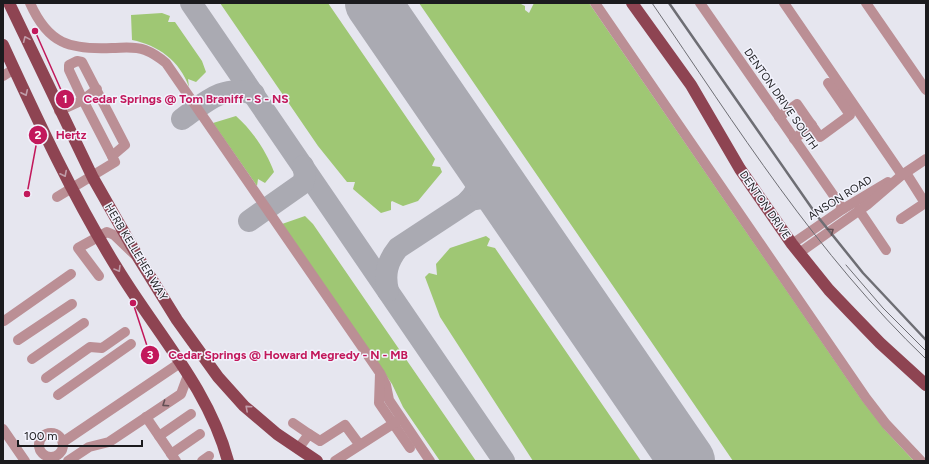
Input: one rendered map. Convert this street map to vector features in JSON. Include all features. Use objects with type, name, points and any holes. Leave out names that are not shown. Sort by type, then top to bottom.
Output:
[{"type":"main road","name":"HERB KELLEHER WAY","points":[[9,3],[59,111],[93,178],[138,257],[177,320],[218,377],[244,406],[298,449],[317,461]]},
{"type":"main road","name":"DENTON DRIVE","points":[[632,3],[691,85],[740,169],[795,249],[851,313],[880,343],[926,385]]},
{"type":"main road","points":[[3,45],[71,189],[140,306],[188,375],[212,416],[228,461]]},
{"type":"street","points":[[30,3],[40,22],[48,32],[72,46],[86,49],[139,48],[156,55],[166,63],[380,373],[378,403],[397,422],[430,461]]},
{"type":"street","points":[[595,3],[866,398],[886,424],[920,461]]},
{"type":"street","name":"DENTON DRIVE SOUTH","points":[[700,3],[843,209]]},
{"type":"street","points":[[784,3],[925,203],[901,219]]},
{"type":"street","points":[[866,3],[926,90]]},
{"type":"street","points":[[3,4],[17,19]]},
{"type":"street","points":[[57,198],[93,178],[115,162],[83,100],[69,70],[69,65],[76,61],[82,62],[125,145],[112,156]]},
{"type":"street","points":[[3,76],[14,69]]},
{"type":"street","points":[[779,117],[797,104],[820,137],[850,115],[828,83]]},
{"type":"street","points":[[59,111],[83,100],[97,89]]},
{"type":"street","points":[[794,139],[812,126]]},
{"type":"street","name":"ANSON ROAD","points":[[795,249],[843,209],[926,160]]},
{"type":"street","name":"ANSON ROAD","points":[[795,249],[859,210],[904,174]]},
{"type":"street","points":[[859,210],[886,250]]},
{"type":"street","points":[[99,276],[78,248],[98,236],[107,232],[114,235],[138,257]]},
{"type":"street","points":[[4,321],[71,274]]},
{"type":"street","points":[[18,340],[72,304]]},
{"type":"street","points":[[32,359],[84,323]]},
{"type":"street","points":[[46,378],[90,347],[102,348],[125,332]]},
{"type":"street","points":[[58,395],[131,344]]},
{"type":"street","points":[[63,442],[180,363]]},
{"type":"street","points":[[68,461],[89,447],[109,442],[181,394],[188,375]]},
{"type":"street","points":[[159,436],[190,414]]},
{"type":"street","points":[[146,417],[174,458],[200,434]]},
{"type":"street","points":[[335,461],[359,444],[397,422]]},
{"type":"street","points":[[397,422],[410,448]]},
{"type":"street","points":[[293,423],[320,441],[345,425],[359,444]]},
{"type":"street","points":[[3,429],[25,461]]},
{"type":"street","points":[[298,449],[309,434]]},
{"type":"green space","points":[[220,3],[328,3],[435,159],[432,166],[440,167],[442,172],[418,201],[403,206],[392,201],[391,210],[381,213],[353,189],[355,182],[347,182],[318,146]]},
{"type":"green space","points":[[419,3],[519,3],[525,6],[525,10],[529,13],[534,3],[589,3],[861,399],[885,430],[914,461],[733,461]]},
{"type":"green space","points":[[162,13],[170,16],[168,22],[175,22],[202,61],[206,72],[196,82],[188,79],[189,87],[180,69],[167,56],[151,46],[132,40],[131,15]]},
{"type":"green space","points":[[236,116],[248,128],[258,142],[274,172],[265,183],[258,179],[257,186],[213,123]]},
{"type":"green space","points":[[305,216],[313,224],[476,461],[440,461],[403,407],[392,384],[282,224]]},
{"type":"green space","points":[[486,236],[490,239],[487,246],[495,248],[641,461],[533,461],[440,317],[425,277],[429,273],[437,275],[436,264],[450,248]]},
{"type":"taxiway","points":[[191,3],[504,461]]},
{"type":"taxiway","points":[[182,119],[215,96],[233,91],[254,94]]},
{"type":"taxiway","points":[[467,202],[475,192],[480,180],[480,167],[476,154]]},
{"type":"taxiway","points":[[249,221],[303,183],[305,175],[303,166]]},
{"type":"taxiway","points":[[388,291],[386,279],[387,268],[391,258],[398,248],[471,200],[492,198],[512,206]]},
{"type":"runway","points":[[373,3],[687,461]]},
{"type":"tram line","points":[[652,3],[747,143],[814,233],[849,277],[886,319],[926,359]]},
{"type":"tram line","points":[[846,265],[883,308],[925,350]]},
{"type":"railway","points":[[669,3],[818,217],[863,273],[926,340]]},
{"type":"place","name":"Cedar Springs @ Tom Braniff - S - NS","points":[[35,31]]},
{"type":"place","name":"Hertz","points":[[27,194]]},
{"type":"place","name":"Cedar Springs @ Howard Megredy - N - MB","points":[[133,303]]}]
